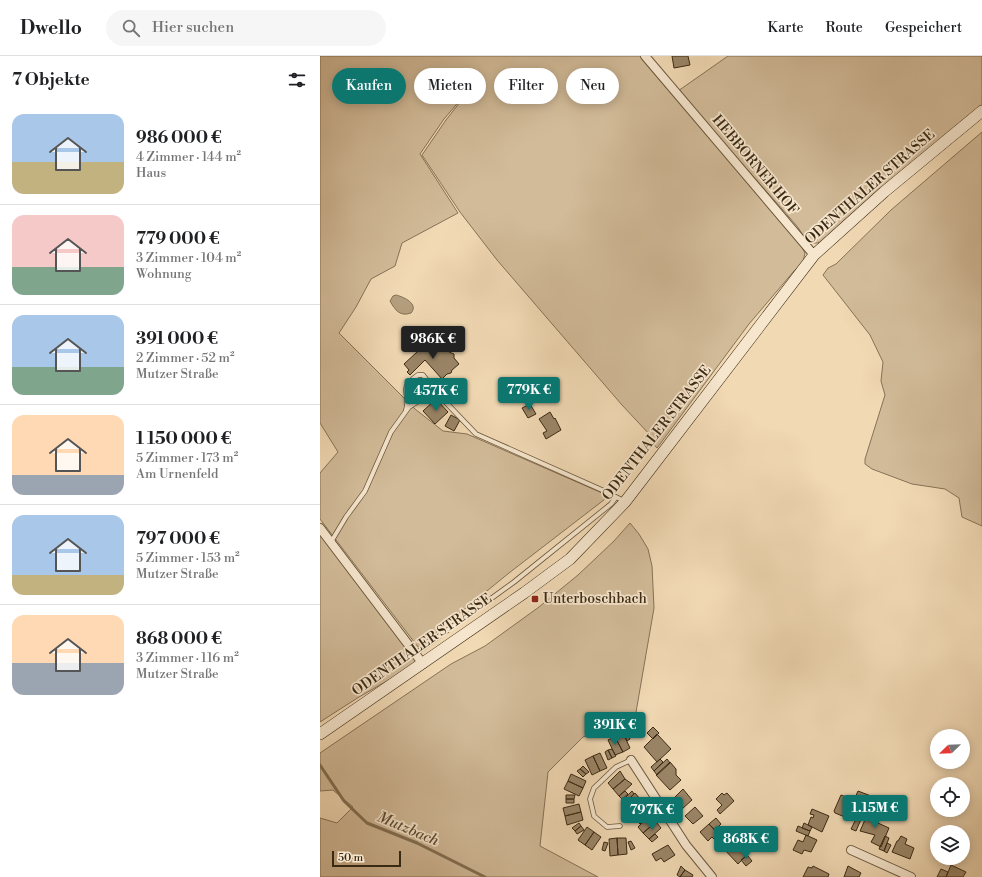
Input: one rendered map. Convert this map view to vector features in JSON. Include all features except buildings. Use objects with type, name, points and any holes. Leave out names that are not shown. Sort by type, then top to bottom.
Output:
[{"type":"main road","name":"ODENTHALER STRASSE","points":[[320,734],[423,664],[570,559],[620,500],[814,255],[884,192],[982,111]]},
{"type":"street","name":"HEBBORNER HOF","points":[[645,56],[814,255]]},
{"type":"street","points":[[320,528],[423,664]]},
{"type":"street","points":[[631,760],[686,845],[712,877]]},
{"type":"street","points":[[851,850],[911,877]]},
{"type":"lane","points":[[405,412],[407,406],[405,390],[406,384],[418,375],[423,376],[435,391],[476,434],[620,500]]},
{"type":"lane","points":[[331,542],[365,490],[390,432],[410,407],[435,391]]},
{"type":"lane","points":[[416,654],[514,582],[611,504],[620,500]]},
{"type":"lane","points":[[620,826],[607,827],[594,816],[590,799],[594,788],[616,767],[631,760]]},
{"type":"shaded area","points":[[320,56],[640,56],[798,240],[805,253],[803,262],[749,324],[657,448],[649,439],[650,435],[622,405],[497,260],[460,212],[422,155],[458,104],[486,104],[486,68],[414,68],[414,104],[457,104],[444,119],[420,154],[458,213],[402,243],[395,266],[371,279],[356,307],[339,333],[415,409],[443,431],[467,434],[609,496],[509,573],[418,647],[320,519],[320,473],[338,452],[320,423]]},
{"type":"shaded area","points":[[728,56],[982,56],[982,105],[823,241],[813,243],[807,240],[797,226],[678,91]]},
{"type":"shaded area","points":[[982,132],[982,526],[962,517],[959,498],[945,489],[912,484],[872,469],[865,464],[865,459],[885,395],[881,381],[883,362],[870,335],[823,275],[828,268],[836,264],[891,210]]},
{"type":"shaded area","points":[[396,295],[410,301],[413,307],[411,313],[404,314],[396,310],[390,301],[393,296]]},
{"type":"shaded area","points":[[630,523],[648,549],[652,566],[654,608],[635,718],[583,737],[548,772],[540,846],[598,877],[320,877],[320,818],[337,823],[353,807],[333,790],[320,791],[320,753],[451,664],[485,646],[539,607],[578,575],[614,541]]},
{"type":"shaded area","points":[[320,528],[420,662],[359,697],[320,722]]},
{"type":"waterway","name":"Mutzbach","points":[[320,765],[344,801],[367,823],[417,843],[485,877]]},
{"type":"place","name":"Unterboschbach","points":[[535,599]]}]
